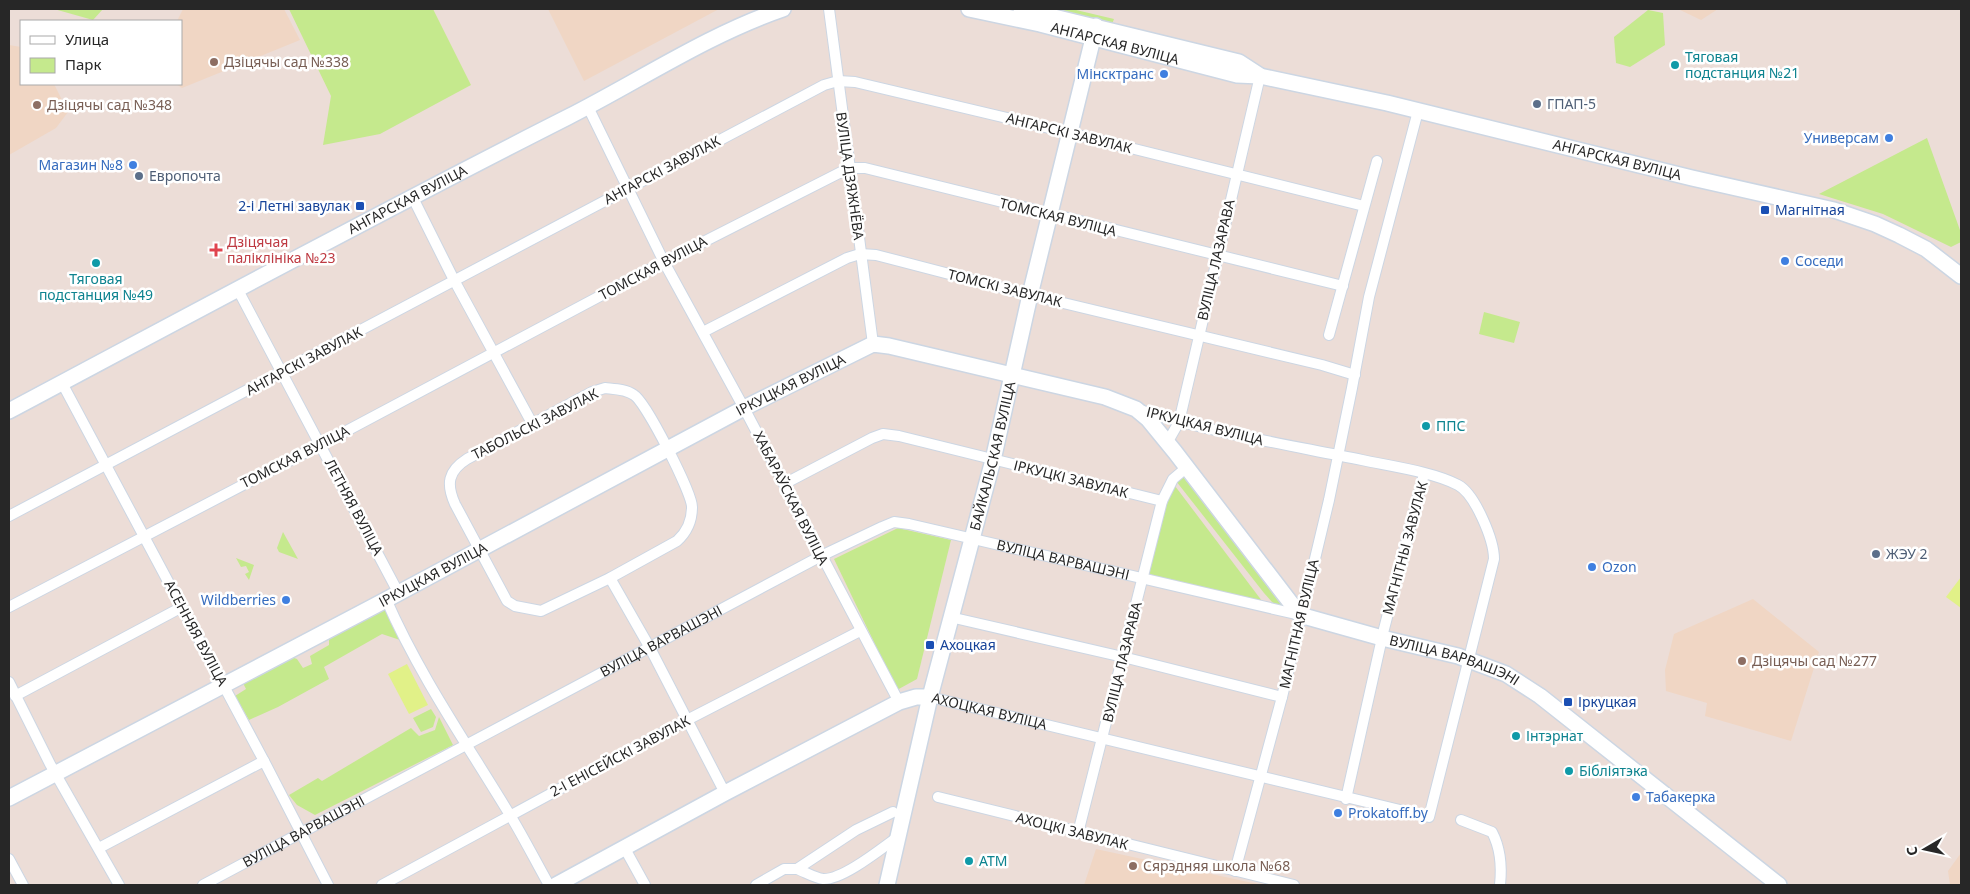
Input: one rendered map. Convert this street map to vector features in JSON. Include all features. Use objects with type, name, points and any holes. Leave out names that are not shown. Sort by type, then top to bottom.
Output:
[{"type":"main road","name":"АНГАРСКАЯ ВУЛІЦА","points":[[9,411],[412,196],[736,28],[783,9]]},
{"type":"main road","name":"АНГАРСКАЯ ВУЛІЦА","points":[[969,9],[1033,12],[1095,32],[1238,62],[1260,76],[1418,111],[1834,210],[1899,234],[1926,249],[1961,276]]},
{"type":"main road","name":"БАЙКАЛЬСКАЯ ВУЛІЦА","points":[[887,885],[930,697],[993,460],[1030,295],[1095,32]]},
{"type":"main road","name":"ІРКУЦКАЯ ВУЛІЦА","points":[[9,798],[744,408],[873,344],[889,346],[1105,397],[1136,409]]},
{"type":"main road","points":[[1136,409],[1148,419],[1300,615]]},
{"type":"main road","name":"ВУЛІЦА ВАРВАШЭНІ","points":[[1300,615],[1468,659],[1506,674],[1540,696],[1779,885]]},
{"type":"main road","name":"АХОЦКАЯ ВУЛІЦА","points":[[556,885],[725,793],[899,702],[916,697],[930,697]]},
{"type":"street","name":"ВУЛІЦА ДЗЯЖНЁВА","points":[[829,9],[873,344]]},
{"type":"street","name":"ВУЛІЦА ЛАЗАРАВА","points":[[1167,443],[1179,422],[1260,76]]},
{"type":"street","name":"АНГАРСКІ ЗАВУЛАК","points":[[9,516],[627,188],[824,85],[838,81],[855,82],[1070,133],[1364,206]]},
{"type":"street","name":"ХАБАРАЎСКАЯ ВУЛІЦА","points":[[588,106],[664,262],[744,408],[899,702]]},
{"type":"street","name":"МАГНІТНАЯ ВУЛІЦА","points":[[1235,871],[1282,697],[1300,615],[1329,500],[1355,376],[1369,297],[1418,111]]},
{"type":"street","points":[[1329,335],[1377,161]]},
{"type":"street","name":"ТОМСКАЯ ВУЛІЦА","points":[[9,607],[664,262],[849,168],[865,168],[1343,286]]},
{"type":"street","points":[[412,196],[454,280],[533,425]]},
{"type":"street","points":[[703,332],[848,258],[860,254]]},
{"type":"street","name":"ТОМСКІ ЗАВУЛАК","points":[[860,254],[876,255],[1030,295],[1322,365],[1355,376]]},
{"type":"street","name":"ЛЕТНЯЯ ВУЛІЦА","points":[[238,290],[319,444],[392,596],[409,644],[465,745],[510,816],[549,885]]},
{"type":"street","name":"АСЕННЯЯ ВУЛІЦА","points":[[62,383],[182,606],[328,885]]},
{"type":"street","name":"ТАБОЛЬСКІ ЗАВУЛАК","points":[[605,388],[619,389],[634,394],[668,450],[692,506],[687,532],[678,541],[610,578],[541,611],[515,606],[507,601],[449,490],[451,477],[456,466],[592,392],[605,388]]},
{"type":"street","name":"ІРКУЦКАЯ ВУЛІЦА","points":[[1136,409],[1217,432],[1338,455],[1424,474],[1458,485],[1468,492],[1484,523],[1494,551],[1494,558],[1468,659]]},
{"type":"street","name":"ІРКУЦКІ ЗАВУЛАК","points":[[784,484],[883,434],[899,436],[1162,502]]},
{"type":"street","name":"ВУЛІЦА ЛАЗАРАВА","points":[[1078,833],[1162,502],[1173,479],[1186,468]]},
{"type":"street","name":"МАГНІТНЫ ЗАВУЛАК","points":[[1346,798],[1382,638],[1424,474]]},
{"type":"street","name":"ВУЛІЦА ВАРВАШЭНІ","points":[[203,885],[821,556],[894,522],[1143,577],[1300,615]]},
{"type":"street","points":[[610,578],[650,648],[725,793]]},
{"type":"street","points":[[15,696],[182,606]]},
{"type":"street","points":[[950,618],[1123,657],[1282,697]]},
{"type":"street","name":"2-І ЕНІСЕЙСКІ ЗАВУЛАК","points":[[382,885],[687,720],[860,631]]},
{"type":"street","name":"АХОЦКАЯ ВУЛІЦА","points":[[930,697],[1428,817],[1468,659]]},
{"type":"street","points":[[9,682],[55,774],[99,848],[118,885]]},
{"type":"street","points":[[99,848],[264,761]]},
{"type":"street","name":"АХОЦКІ ЗАВУЛАК","points":[[938,798],[1294,885]]},
{"type":"street","points":[[797,869],[856,830],[894,812]]},
{"type":"street","points":[[1461,820],[1492,832],[1502,867],[1500,885]]},
{"type":"street","points":[[756,885],[784,869],[797,869],[824,879],[833,877],[855,867],[899,836]]},
{"type":"street","points":[[624,847],[645,885]]},
{"type":"street","points":[[9,859],[23,885]]},
{"type":"shaded area","name":"Дзіцячы сад №338","points":[[183,9],[284,9],[300,40],[182,88],[178,85],[182,85],[182,20],[178,20]]},
{"type":"shaded area","points":[[548,9],[719,9],[584,81]]},
{"type":"shaded area","points":[[1678,9],[1718,9],[1701,20]]},
{"type":"shaded area","name":"Дзіцячы сад №348","points":[[9,45],[20,47],[20,85],[54,85],[68,112],[56,128],[9,155]]},
{"type":"shaded area","name":"Дзіцячы сад №277","points":[[1753,599],[1819,652],[1791,741],[1705,716],[1707,703],[1666,691],[1665,670],[1674,634]]},
{"type":"shaded area","name":"Сярэдняя школа №68","points":[[1096,849],[1262,885],[1084,885]]},
{"type":"shaded area","points":[[1961,853],[1961,885],[1950,885],[1948,871]]},
{"type":"green space","points":[[54,9],[103,9],[93,20]]},
{"type":"green space","points":[[289,9],[433,9],[471,85],[380,134],[323,145],[331,96]]},
{"type":"green space","points":[[1062,9],[1072,9],[1114,19],[1112,24],[1066,12]]},
{"type":"green space","points":[[1648,10],[1663,13],[1665,45],[1630,67],[1616,63],[1614,37]]},
{"type":"green space","points":[[1927,138],[1961,233],[1961,242],[1951,247],[1883,214],[1819,194]]},
{"type":"green space","points":[[1484,312],[1520,322],[1514,343],[1479,334]]},
{"type":"green space","points":[[1185,477],[1283,603],[1282,606],[1273,603],[1264,593],[1176,481]]},
{"type":"green space","points":[[1175,486],[1262,601],[1149,573],[1164,502]]},
{"type":"green space","points":[[898,528],[951,540],[917,679],[897,690],[834,559]]},
{"type":"green space","points":[[283,532],[298,559],[279,552],[277,548]]},
{"type":"green space","points":[[236,558],[254,565],[249,580],[245,574],[249,572],[246,566],[241,567]]},
{"type":"green space","points":[[1961,577],[1961,608],[1946,597]]},
{"type":"green space","points":[[384,607],[400,640],[382,634],[324,667],[329,679],[278,707],[249,720],[235,696],[246,689],[242,681],[286,655],[297,659],[303,668],[312,664],[310,656],[329,645],[329,634]]},
{"type":"green space","points":[[407,664],[428,705],[409,714],[388,674]]},
{"type":"green space","points":[[431,709],[436,717],[433,727],[421,732],[413,718]]},
{"type":"green space","points":[[439,717],[453,745],[315,815],[297,805],[289,795],[318,778],[322,781],[411,728],[419,736],[435,730]]},
{"type":"place","name":"Дзіцячы сад №338","points":[[214,62]]},
{"type":"place","name":"Тяговая подстанция №21","points":[[1675,65]]},
{"type":"place","name":"Мінсктранс","points":[[1164,74]]},
{"type":"place","name":"ГПАП-5","points":[[1537,104]]},
{"type":"place","name":"Дзіцячы сад №348","points":[[37,105]]},
{"type":"place","name":"Универсам","points":[[1889,138]]},
{"type":"place","name":"Магазин №8","points":[[133,165]]},
{"type":"place","name":"Европочта","points":[[139,176]]},
{"type":"place","name":"2-і Летні завулак","points":[[360,206]]},
{"type":"place","name":"Магнітная","points":[[1765,210]]},
{"type":"place","name":"Дзіцячая паліклініка №23","points":[[216,250]]},
{"type":"place","name":"Соседи","points":[[1785,261]]},
{"type":"place","name":"Тяговая подстанция №49","points":[[96,263]]},
{"type":"place","name":"ППС","points":[[1426,426]]},
{"type":"place","name":"ЖЭУ 2","points":[[1876,554]]},
{"type":"place","name":"Ozon","points":[[1592,567]]},
{"type":"place","name":"Wildberries","points":[[286,600]]},
{"type":"place","name":"Ахоцкая","points":[[930,645]]},
{"type":"place","name":"Дзіцячы сад №277","points":[[1742,661]]},
{"type":"place","name":"Іркуцкая","points":[[1568,702]]},
{"type":"place","name":"Інтэрнат","points":[[1516,736]]},
{"type":"place","name":"Бібліятэка","points":[[1569,771]]},
{"type":"place","name":"Табакерка","points":[[1636,797]]},
{"type":"place","name":"Prokatoff.by","points":[[1338,813]]},
{"type":"place","name":"АТМ","points":[[969,861]]},
{"type":"place","name":"Сярэдняя школа №68","points":[[1133,866]]}]
